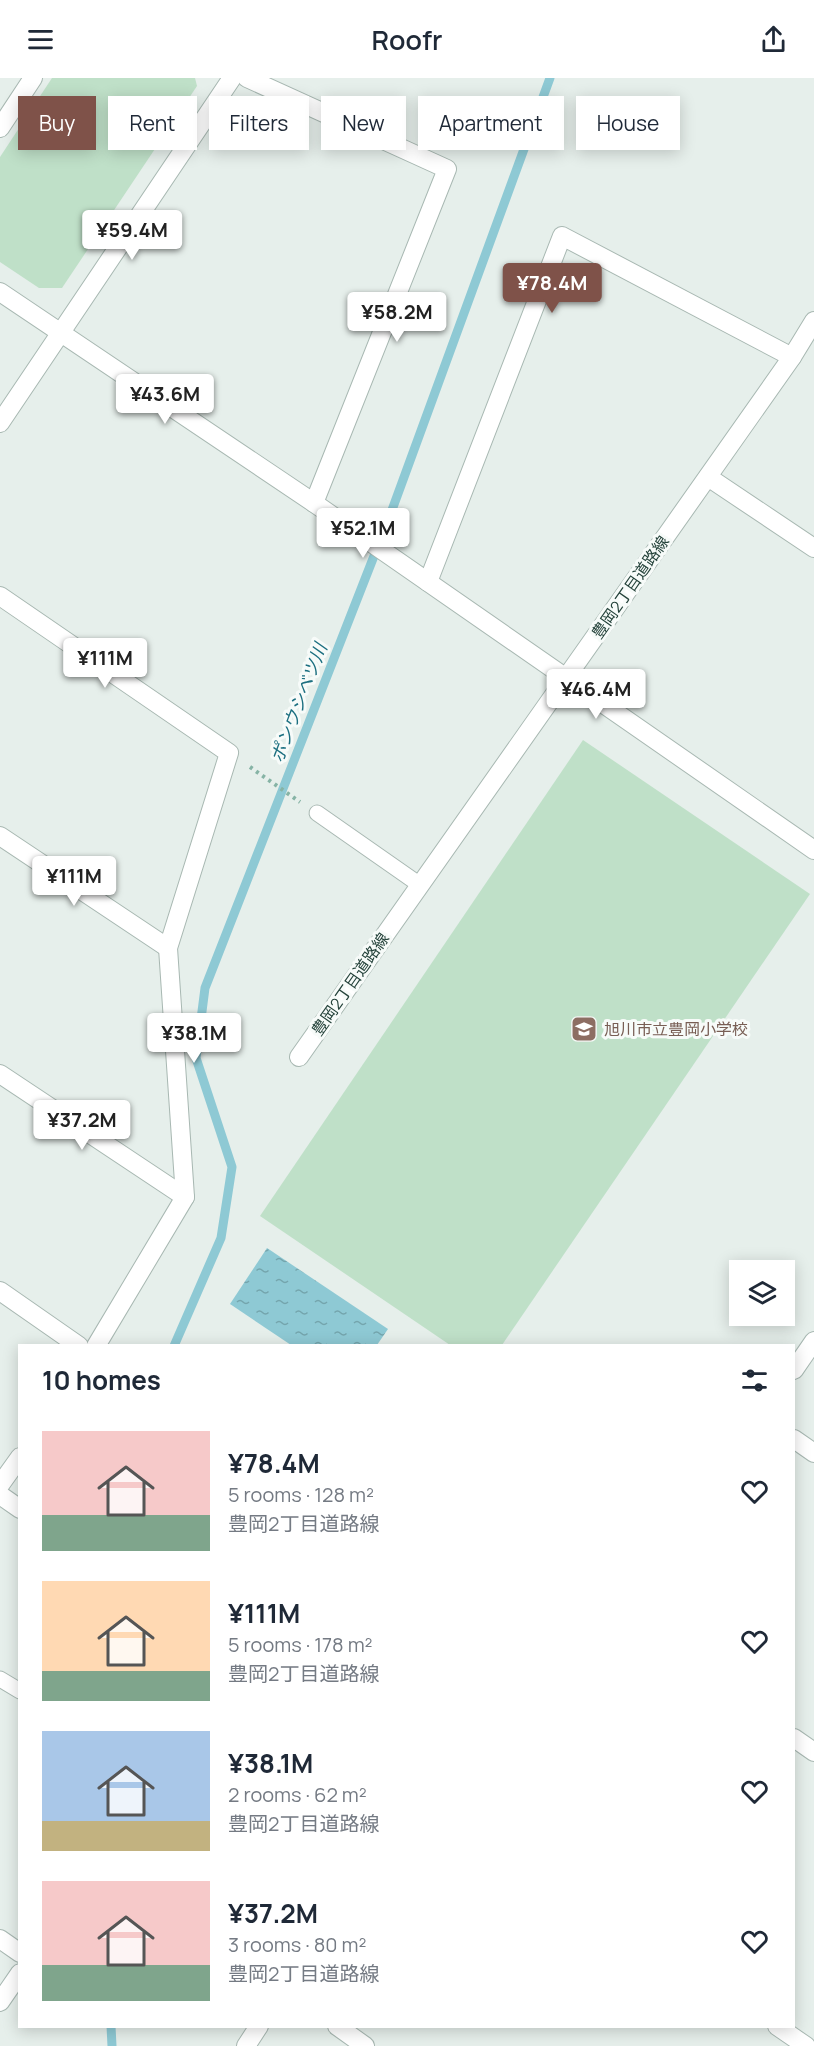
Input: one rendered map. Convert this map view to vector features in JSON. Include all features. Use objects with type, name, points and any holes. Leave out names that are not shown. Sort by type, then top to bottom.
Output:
[{"type":"street","points":[[0,128],[33,78]]},
{"type":"street","points":[[0,423],[232,78]]},
{"type":"street","points":[[247,78],[447,169],[314,503]]},
{"type":"street","points":[[428,582],[562,236],[792,357]]},
{"type":"street","points":[[0,292],[314,503],[814,850]]},
{"type":"street","name":"豊岡2丁目道路線","points":[[298,1057],[811,332]]},
{"type":"street","points":[[708,477],[814,548]]},
{"type":"street","points":[[0,596],[229,753],[168,948],[184,1197],[97,1344]]},
{"type":"street","points":[[0,836],[168,948]]},
{"type":"street","points":[[0,1074],[184,1197]]},
{"type":"street","points":[[0,1292],[76,1344]]},
{"type":"street","points":[[795,1369],[814,1341]]},
{"type":"street","points":[[795,1440],[814,1453]]},
{"type":"street","points":[[0,1485],[18,1460]]},
{"type":"street","points":[[0,1495],[18,1508]]},
{"type":"street","points":[[795,1739],[814,1752]]},
{"type":"street","points":[[0,1939],[18,1952]]},
{"type":"street","points":[[0,2002],[18,1976]]},
{"type":"street","points":[[246,2046],[258,2028]]},
{"type":"street","points":[[340,2028],[365,2046]]},
{"type":"street","points":[[780,2028],[806,2046]]},
{"type":"lane","points":[[317,813],[420,885]]},
{"type":"lane","points":[[0,1679],[18,1690]]},
{"type":"path","points":[[264,776],[297,800]]},
{"type":"green space","points":[[52,78],[195,78],[197,86],[190,96],[108,96],[108,150],[154,150],[62,288],[39,288],[0,262],[0,157],[18,130],[18,150],[96,150],[96,96],[40,96]]},
{"type":"green space","points":[[583,740],[810,894],[503,1344],[449,1344],[260,1216]]},
{"type":"water","points":[[267,1248],[388,1329],[378,1344],[290,1344],[230,1304]]},
{"type":"waterway","name":"ポンウシベツ川","points":[[175,1344],[221,1238],[232,1167],[196,1058],[205,988],[392,510],[550,78]]},
{"type":"waterway","name":"ポンウシベツ川","points":[[111,2028],[112,2046]]},
{"type":"place","name":"旭川市立豊岡小学校","points":[[584,1029]]}]
